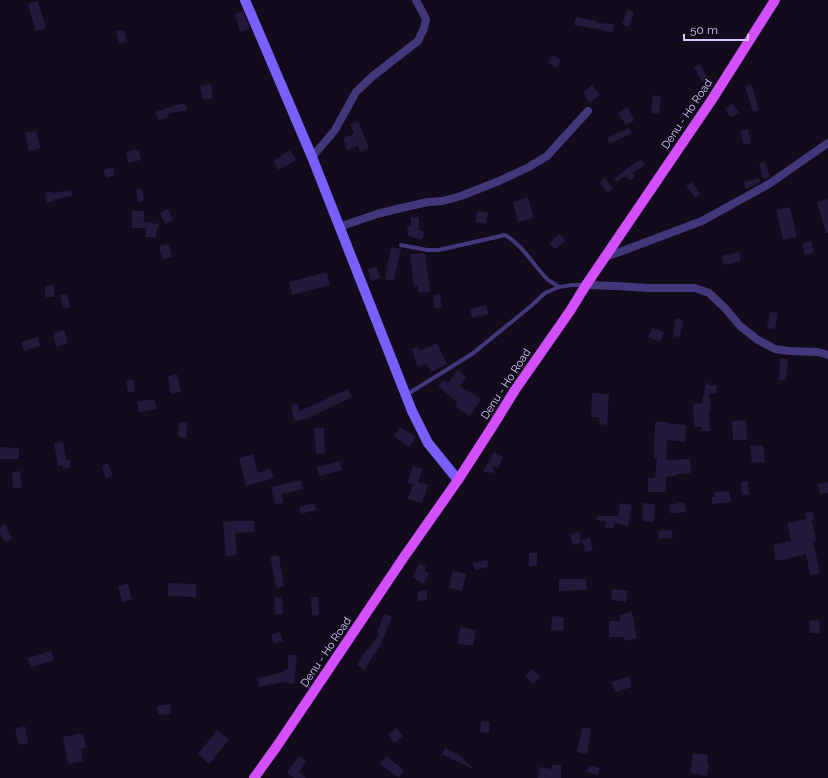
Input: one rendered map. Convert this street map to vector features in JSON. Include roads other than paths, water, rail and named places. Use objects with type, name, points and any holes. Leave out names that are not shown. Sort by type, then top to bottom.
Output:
[{"type":"main road","name":"Denu - Ho Road","points":[[254,778],[458,480],[515,390],[711,101],[775,0]]},
{"type":"street","points":[[245,0],[312,158],[412,411],[428,443],[458,480]]},
{"type":"street","points":[[312,158],[335,130],[356,92],[374,75],[418,40],[424,28],[426,19],[416,0]]},
{"type":"street","points":[[339,227],[377,214],[401,208],[428,202],[443,202],[499,181],[529,167],[547,156],[588,111]]},
{"type":"street","points":[[605,257],[702,221],[769,184],[828,143]]},
{"type":"street","points":[[586,285],[650,288],[695,288],[709,293],[725,308],[740,326],[758,340],[775,349],[818,352],[828,355]]},
{"type":"lane","points":[[401,245],[427,250],[439,250],[505,236],[518,246],[550,281],[559,287]]},
{"type":"lane","points":[[406,396],[472,354],[545,293],[559,287],[586,285]]}]
